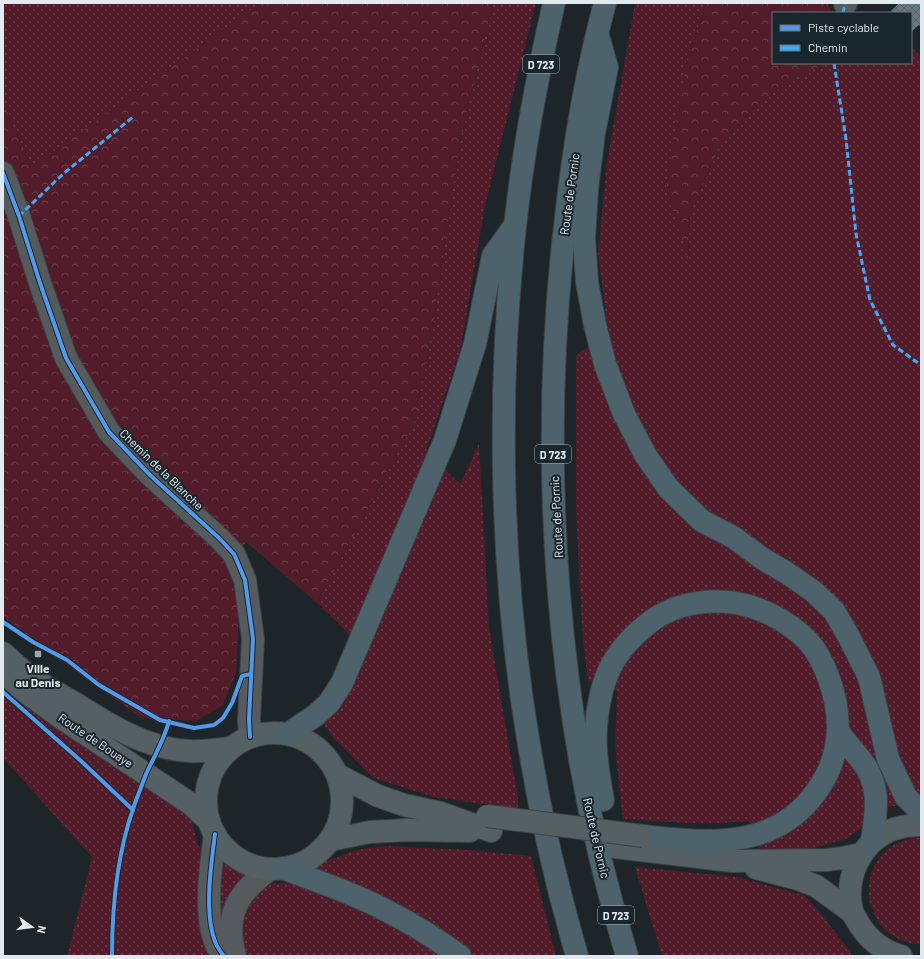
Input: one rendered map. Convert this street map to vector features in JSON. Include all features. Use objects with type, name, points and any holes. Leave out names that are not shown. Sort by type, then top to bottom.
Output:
[{"type":"highway","name":"D 723","points":[[554,3],[534,96],[515,224],[506,334],[504,406],[506,509],[510,579],[522,699],[534,772],[557,881],[577,956]]},
{"type":"highway","name":"Route de Pornic","points":[[605,3],[597,32],[585,92],[572,169],[563,244],[556,325],[553,439],[559,584],[567,662],[578,742],[586,791],[605,874],[627,956]]},
{"type":"highway","points":[[597,32],[607,67],[594,133],[587,189],[584,238],[587,282],[595,325],[605,364],[624,414],[646,456],[669,489],[702,521],[733,538],[764,559],[787,572],[813,591],[834,611],[869,677],[888,759],[906,797],[921,812]]},
{"type":"highway","points":[[288,734],[316,715],[329,703],[342,683],[445,440],[476,344],[493,256],[515,224]]},
{"type":"highway","points":[[605,874],[610,853],[596,750],[596,733],[602,695],[607,676],[614,659],[642,628],[658,616],[677,607],[694,602],[716,601],[746,605],[776,617],[808,641],[818,654],[825,668],[837,708],[838,731],[835,750],[822,783],[809,801],[796,815],[755,835],[729,840],[667,846],[643,836]]},
{"type":"highway","points":[[838,731],[844,742],[862,761],[873,780],[877,799],[866,848]]},
{"type":"highway","points":[[277,869],[347,892],[388,911],[460,956]]},
{"type":"main road","name":"Route de Bouaye","points":[[3,654],[37,680],[114,727],[144,741],[160,746],[188,751],[211,751],[231,748]]},
{"type":"main road","name":"Route de Bouaye","points":[[3,672],[22,689],[63,719],[191,804],[212,827]]},
{"type":"main road","points":[[275,732],[288,734],[303,739],[316,747],[331,762],[338,775],[342,792],[342,812],[330,840],[315,855],[305,862],[294,866],[277,869],[259,868],[238,859],[221,844],[212,827],[206,809],[207,786],[216,765],[231,748],[250,737],[275,732]]},
{"type":"main road","points":[[338,775],[378,796],[404,805],[489,824],[615,847],[667,846],[732,861],[798,879],[816,886],[852,912],[863,930],[880,952],[901,956]]},
{"type":"main road","points":[[330,840],[370,832],[489,824],[643,836]]},
{"type":"main road","points":[[732,861],[826,860],[843,858],[866,848],[893,829],[907,825],[921,825]]},
{"type":"main road","points":[[615,847],[643,836]]},
{"type":"main road","points":[[852,912],[850,896],[851,883],[854,870],[866,848]]},
{"type":"street","name":"Chemin de la Blanche","points":[[3,173],[19,216],[66,358],[109,432],[150,475],[208,527],[234,554],[245,580],[253,639],[249,719],[250,737]]},
{"type":"street","points":[[212,827],[211,927],[217,945],[224,956]]},
{"type":"street","points":[[235,956],[231,941],[230,927],[238,900],[249,886],[277,869]]},
{"type":"green space","points":[[3,3],[260,3],[32,167],[3,103]]},
{"type":"green space","points":[[260,3],[493,3],[460,142],[432,332],[414,423],[317,603],[246,542],[229,567],[239,614],[236,672],[223,705],[196,721],[142,718],[67,665],[3,616],[3,103],[32,167]]},
{"type":"green space","points":[[493,3],[536,3],[485,206],[460,351],[426,451],[460,484],[479,444],[489,628],[518,799],[518,809],[434,797],[373,778],[334,738],[324,724],[345,699],[366,651],[317,603],[414,423],[432,332],[460,142]]},
{"type":"green space","points":[[635,3],[706,3],[686,63],[688,257],[690,214],[721,143],[753,108],[789,81],[825,64],[912,64],[912,48],[921,57],[921,802],[888,807],[848,838],[810,849],[760,850],[750,821],[704,824],[623,819],[615,747],[617,691],[588,681],[583,640],[576,514],[576,356],[608,331],[598,253],[607,162]]},
{"type":"green space","points":[[706,3],[827,3],[832,12],[772,12],[772,64],[825,64],[789,81],[753,108],[721,143],[690,214],[688,258],[666,186],[686,63]]},
{"type":"green space","points":[[3,684],[190,813],[198,846],[235,871],[265,884],[296,882],[328,860],[360,849],[388,846],[468,850],[531,856],[556,956],[67,956],[92,857],[3,758]]},
{"type":"green space","points":[[921,838],[921,944],[914,944],[895,937],[882,926],[874,913],[869,898],[869,883],[873,868],[881,855],[893,845],[909,839]]},
{"type":"green space","points":[[635,867],[737,877],[806,896],[844,943],[852,956],[662,956]]},
{"type":"building","points":[[899,3],[921,3],[921,27],[919,25],[912,31],[912,12],[891,11]]},
{"type":"marked path","points":[[843,12],[845,4]]},
{"type":"marked path","points":[[834,64],[846,139],[856,234],[870,300],[893,345],[921,365]]},
{"type":"marked path","points":[[19,216],[63,174],[133,117]]},
{"type":"cycle path","points":[[3,173],[19,216],[66,358],[109,432],[150,475],[219,538],[234,554],[245,580],[253,639],[249,719],[250,737]]},
{"type":"cycle path","points":[[3,622],[33,642],[67,660],[99,685],[160,720],[194,728],[214,725],[223,718],[232,703],[242,676],[251,674]]},
{"type":"cycle path","points":[[3,692],[81,761],[133,810]]},
{"type":"cycle path","points":[[112,956],[114,899],[123,843],[128,824],[146,774],[162,742],[169,721]]},
{"type":"cycle path","points":[[215,834],[209,891],[210,921],[217,946],[224,956]]},
{"type":"place","name":"Ville au Denis","points":[[38,654]]}]
